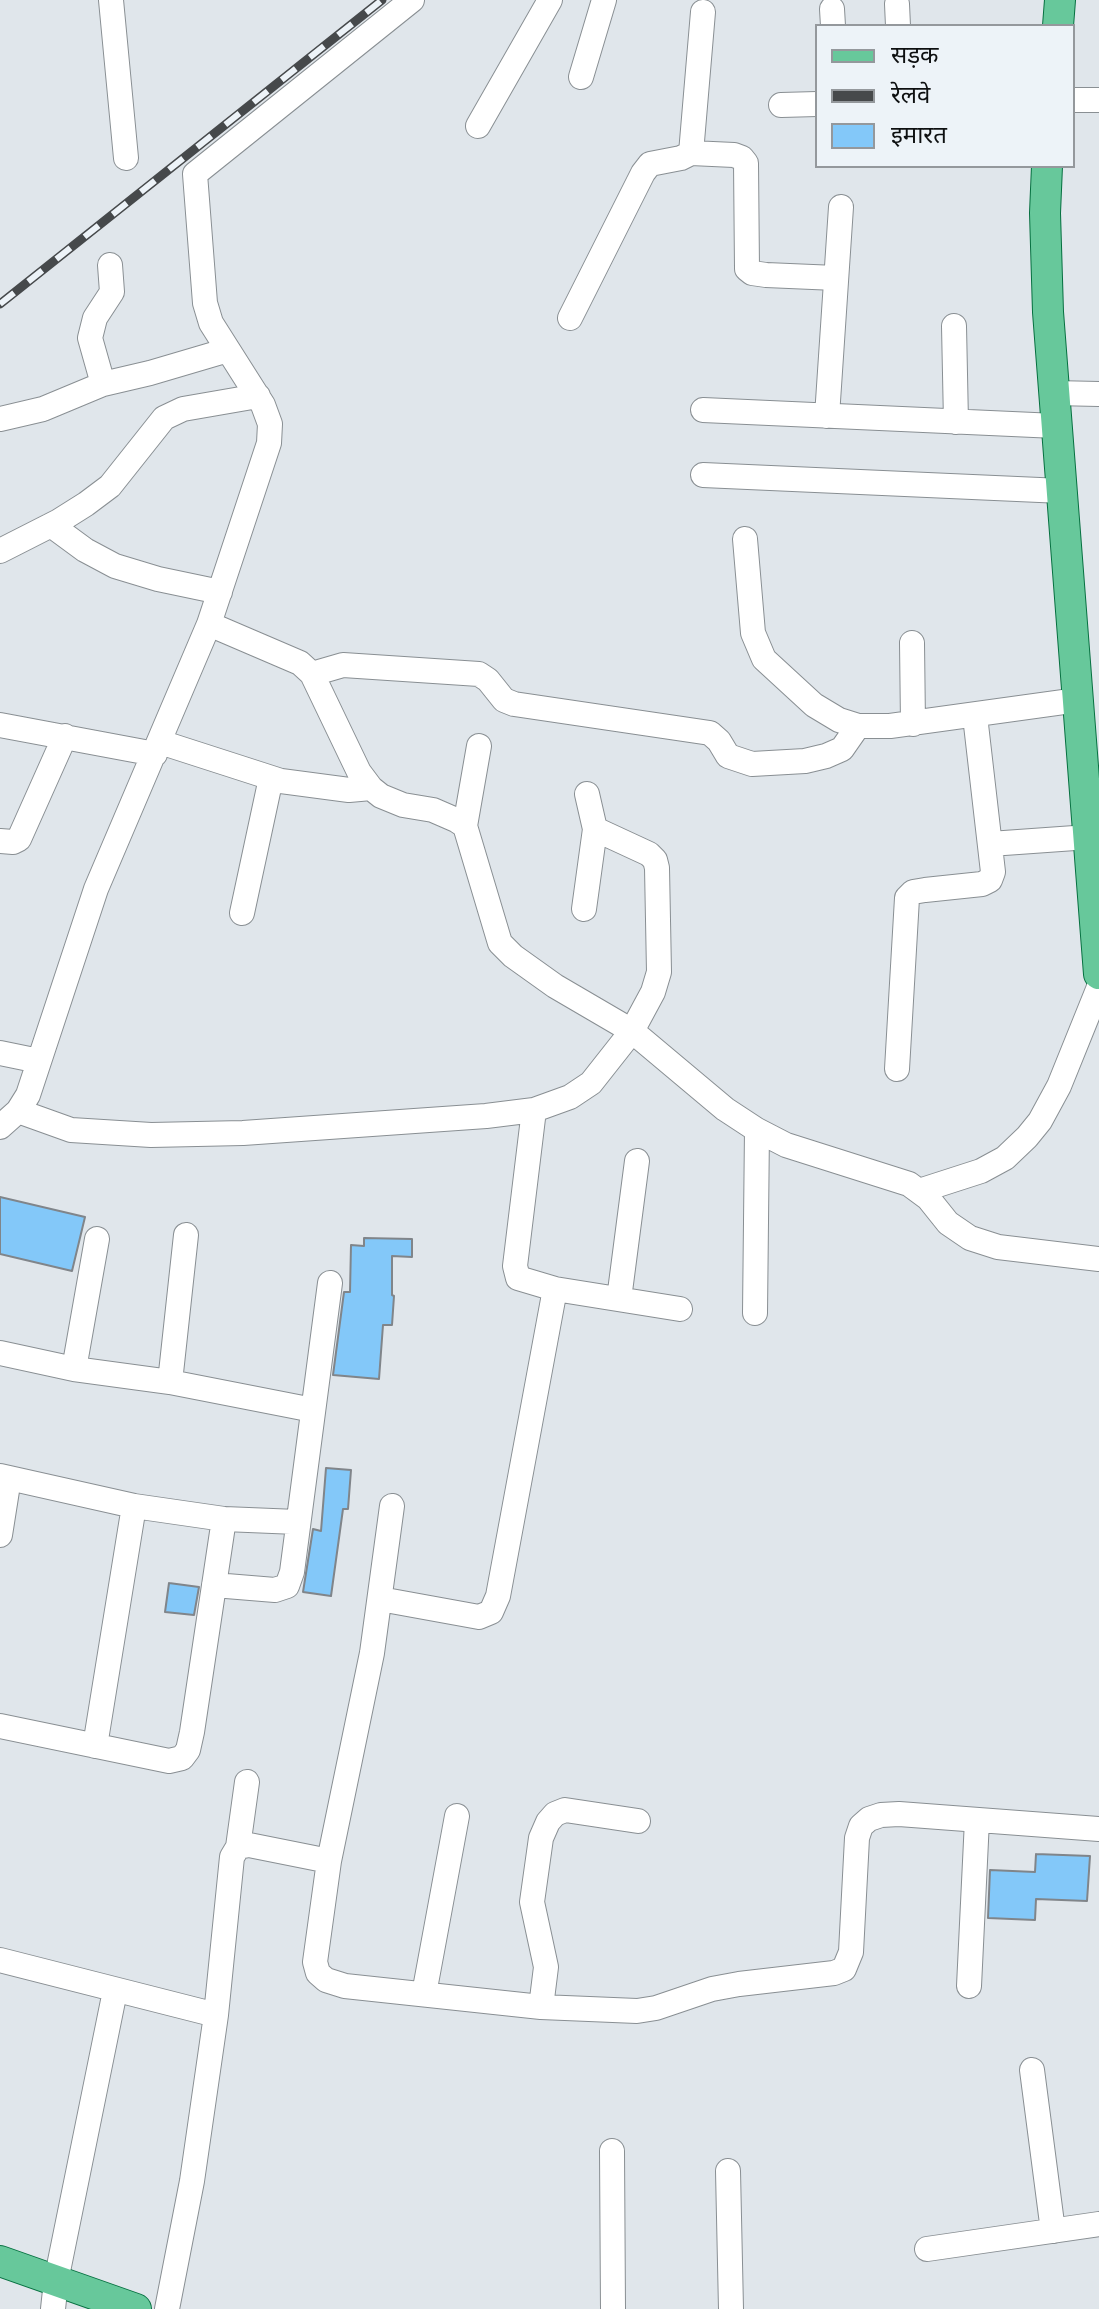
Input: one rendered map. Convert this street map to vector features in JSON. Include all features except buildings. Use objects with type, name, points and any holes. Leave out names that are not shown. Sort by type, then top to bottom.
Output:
[{"type":"main road","points":[[1058,24],[1060,0]]},
{"type":"main road","points":[[1047,168],[1046,270],[1056,426],[1086,720],[1089,837],[1099,974]]},
{"type":"main road","points":[[0,2261],[55,2295],[136,2309]]},
{"type":"street","points":[[111,0],[126,158]]},
{"type":"street","points":[[412,0],[195,174],[205,303],[211,323],[258,396],[270,424],[269,443],[209,624],[105,866],[28,1095],[9,1119],[71,1130],[151,1135],[366,1125],[534,1110],[570,1097],[591,1083],[632,1031],[653,992],[659,972],[655,860],[649,854],[595,829]]},
{"type":"street","points":[[478,126],[550,0]]},
{"type":"street","points":[[581,77],[604,0]]},
{"type":"street","points":[[691,153],[703,12]]},
{"type":"street","points":[[1075,100],[1099,100]]},
{"type":"street","points":[[781,105],[815,104]]},
{"type":"street","points":[[570,318],[643,173],[650,164],[691,153],[734,155],[746,163],[747,269],[766,275],[836,278]]},
{"type":"street","points":[[827,416],[841,207]]},
{"type":"street","points":[[103,384],[90,338],[95,318],[112,292],[110,265]]},
{"type":"street","points":[[954,326],[956,422]]},
{"type":"street","points":[[0,419],[43,409],[103,384],[228,350]]},
{"type":"street","points":[[1054,393],[1099,394]]},
{"type":"street","points":[[0,551],[51,525],[110,486],[164,418],[183,409],[258,396]]},
{"type":"street","points":[[703,410],[1056,426]]},
{"type":"street","points":[[703,475],[1062,491]]},
{"type":"street","points":[[51,525],[85,550],[115,566],[220,592]]},
{"type":"street","points":[[745,539],[753,633],[764,659],[814,705],[839,720],[858,726],[913,724],[975,716],[1086,720]]},
{"type":"street","points":[[209,624],[300,663],[312,674],[359,772],[381,796],[403,805],[433,810],[465,826]]},
{"type":"street","points":[[912,643],[913,724]]},
{"type":"street","points":[[312,674],[343,665],[479,674],[504,700],[514,704],[644,726],[710,733],[728,756],[752,764],[805,761],[826,756],[842,749],[858,726]]},
{"type":"street","points":[[897,1069],[907,898],[913,892],[982,884],[990,880],[993,872],[975,716]]},
{"type":"street","points":[[0,725],[158,748],[271,778],[349,790],[371,788]]},
{"type":"street","points":[[0,841],[19,839],[65,736]]},
{"type":"street","points":[[479,746],[465,826],[500,943],[555,986],[632,1031],[725,1109],[757,1130],[786,1145],[909,1184],[948,1223],[970,1238],[998,1247],[1099,1259]]},
{"type":"street","points":[[242,913],[271,778]]},
{"type":"street","points":[[584,909],[595,829],[587,794]]},
{"type":"street","points":[[990,844],[1089,837]]},
{"type":"street","points":[[919,1191],[981,1171],[1005,1158],[1027,1137],[1040,1121],[1059,1086],[1099,987]]},
{"type":"street","points":[[0,1053],[39,1061]]},
{"type":"street","points":[[534,1110],[515,1266],[518,1278],[555,1289],[680,1309]]},
{"type":"street","points":[[755,1313],[757,1130]]},
{"type":"street","points":[[619,1299],[637,1161]]},
{"type":"street","points":[[170,1382],[186,1235]]},
{"type":"street","points":[[74,1369],[97,1239]]},
{"type":"street","points":[[214,1585],[275,1590],[287,1586],[292,1572],[330,1283]]},
{"type":"street","points":[[380,1599],[479,1617],[491,1612],[498,1596],[555,1289]]},
{"type":"street","points":[[0,1353],[74,1369],[170,1382],[313,1410]]},
{"type":"street","points":[[0,1535],[5,1477],[134,1506],[224,1519],[297,1522]]},
{"type":"street","points":[[95,1746],[134,1506]]},
{"type":"street","points":[[392,1506],[372,1653],[329,1861],[315,1962],[318,1973],[326,1980],[345,1986],[541,2007],[637,2011],[656,2008],[712,1989],[834,1973],[844,1969],[851,1952],[857,1838],[861,1826],[869,1819],[881,1815],[1099,1829]]},
{"type":"street","points":[[0,1726],[169,1761],[182,1758],[188,1750],[224,1519]]},
{"type":"street","points":[[167,2309],[192,2181],[216,2015],[232,1857],[238,1847],[247,1782]]},
{"type":"street","points":[[541,2007],[546,1967],[532,1902],[541,1838],[548,1822],[555,1814],[565,1810],[638,1821]]},
{"type":"street","points":[[424,1994],[457,1816]]},
{"type":"street","points":[[969,1986],[977,1820]]},
{"type":"street","points":[[238,1847],[249,1845],[329,1861]]},
{"type":"street","points":[[0,1960],[216,2015]]},
{"type":"street","points":[[55,2295],[115,1991]]},
{"type":"street","points":[[1032,2070],[1053,2231]]},
{"type":"street","points":[[612,2151],[613,2309]]},
{"type":"street","points":[[728,2171],[731,2309]]},
{"type":"street","points":[[927,2249],[1099,2224]]},
{"type":"railway","points":[[0,304],[382,0]]}]
